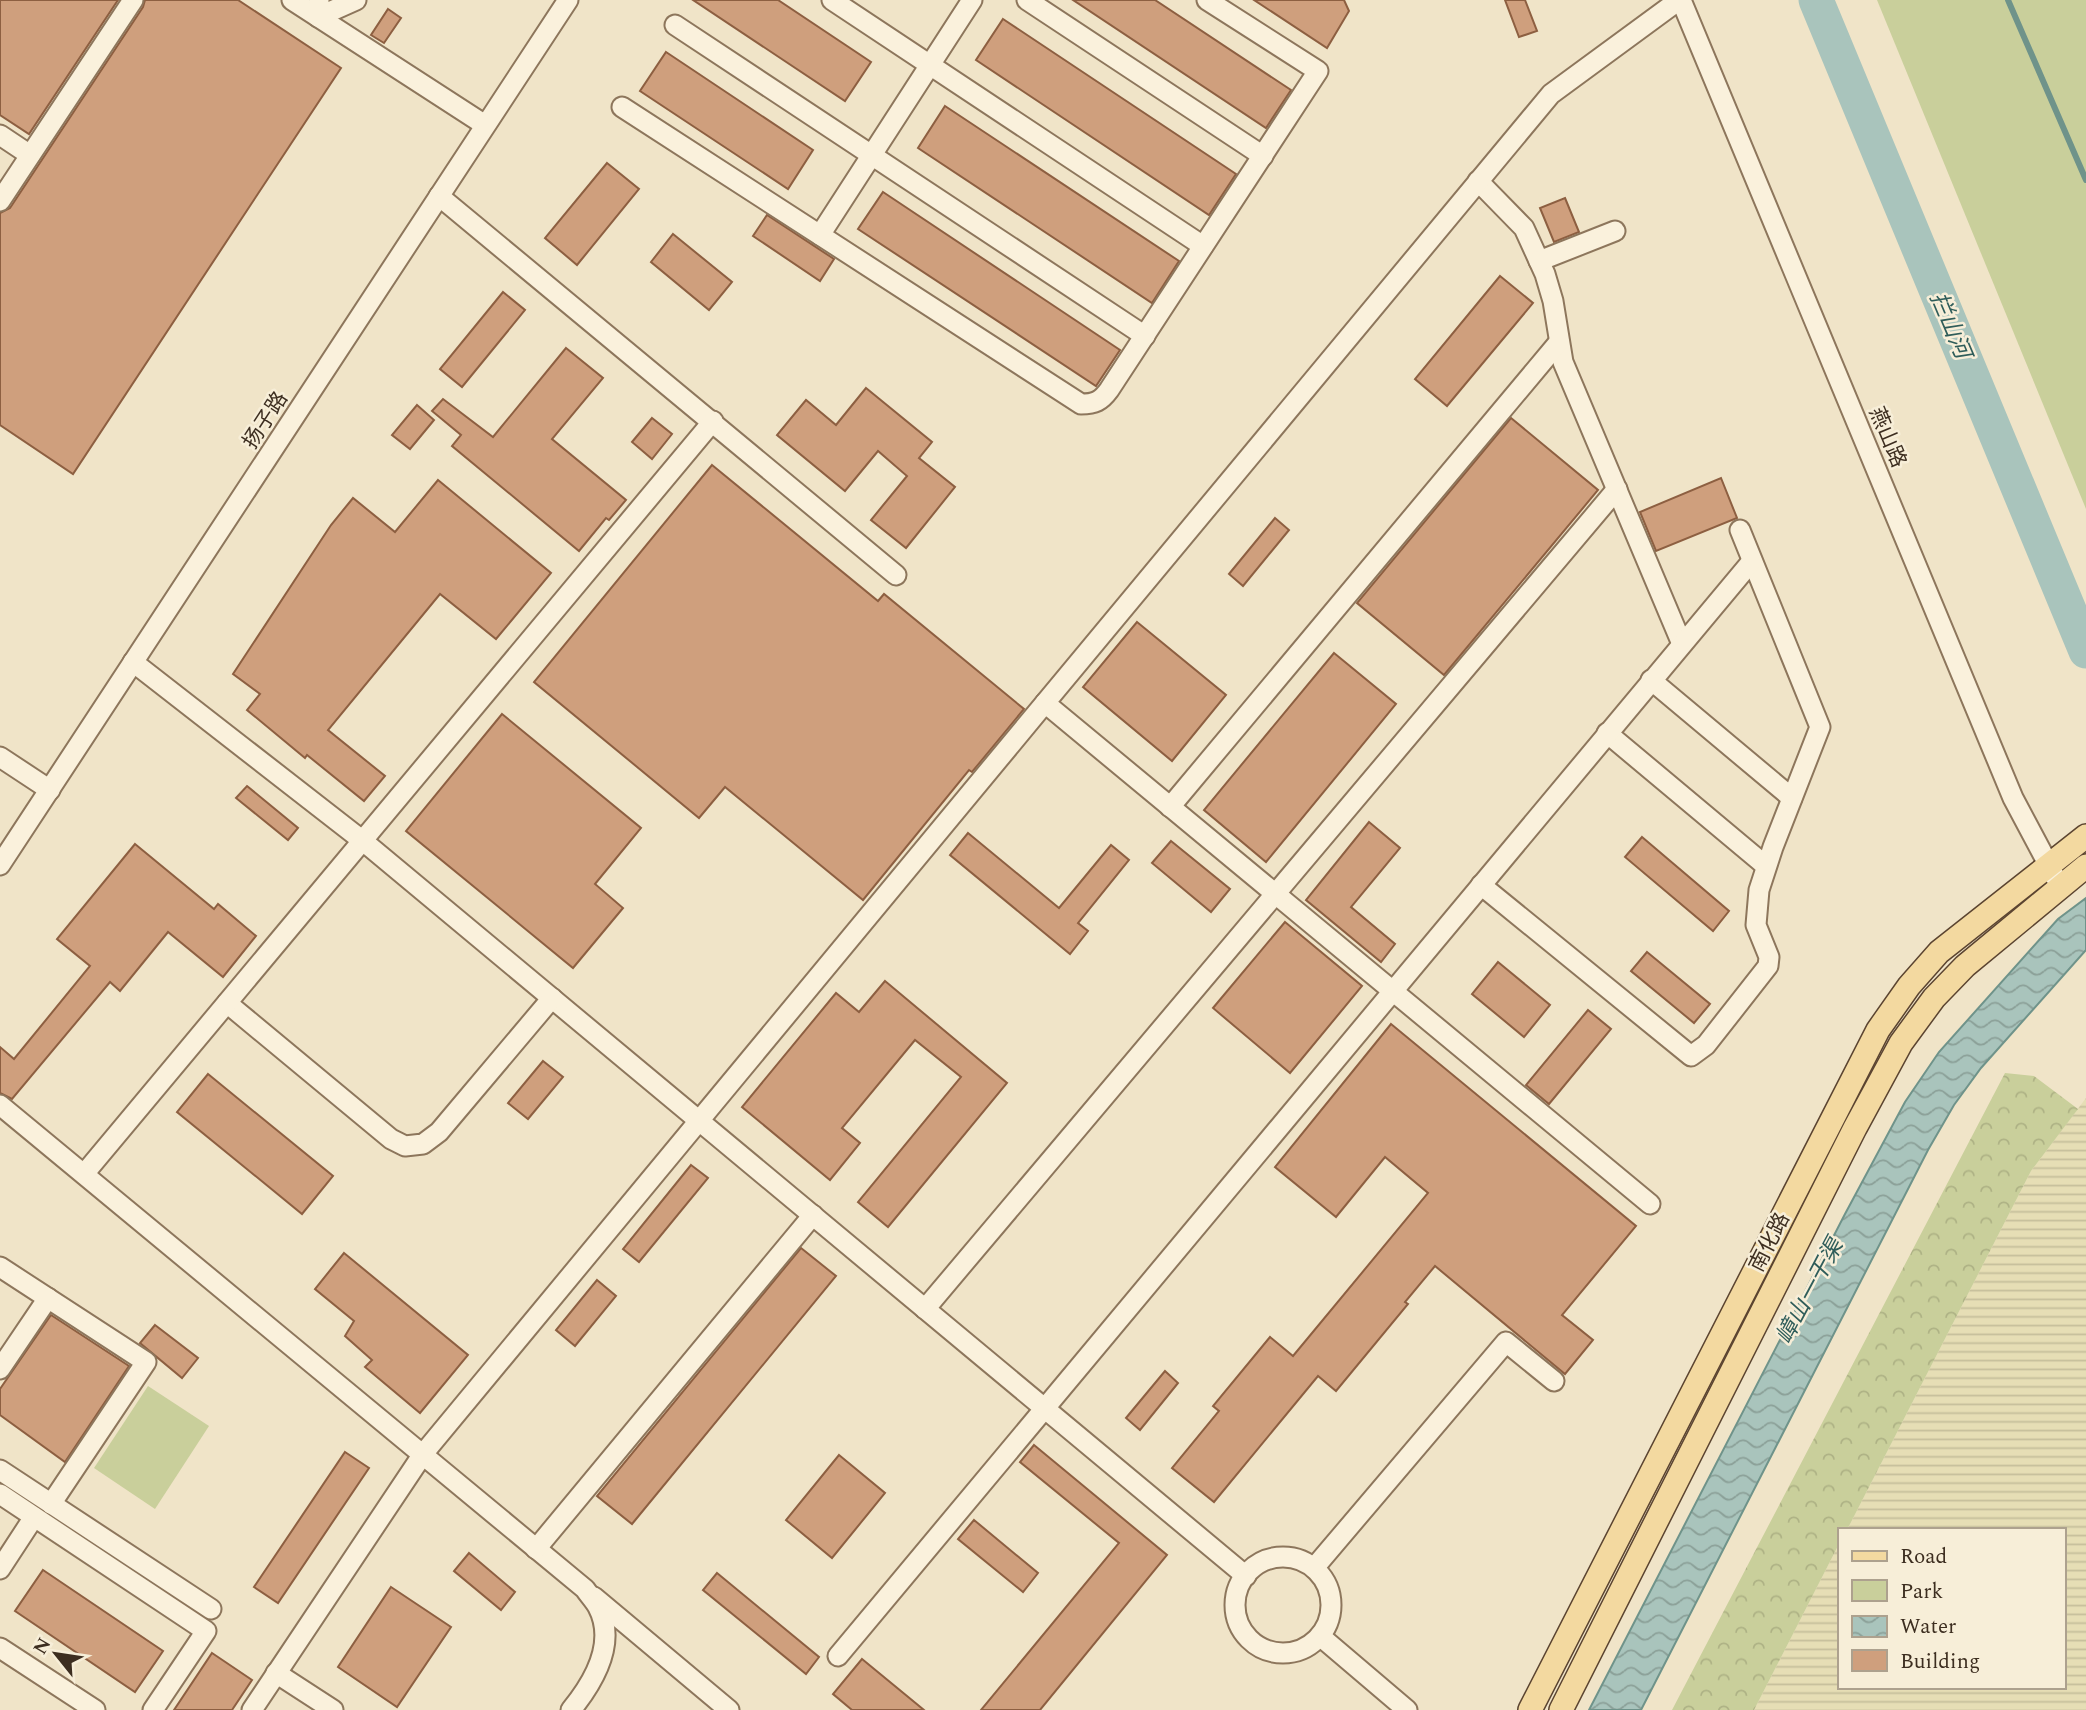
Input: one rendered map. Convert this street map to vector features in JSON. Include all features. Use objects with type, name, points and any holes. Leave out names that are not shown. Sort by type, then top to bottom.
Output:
[{"type":"main road","name":"南化路","points":[[1530,1710],[1878,1030],[1909,986],[1940,952],[2086,836]]},
{"type":"main road","name":"南化路","points":[[1561,1710],[1848,1141],[1901,1044],[1934,998],[1965,966],[2086,866]]},
{"type":"street","points":[[0,201],[133,0]]},
{"type":"street","points":[[292,0],[318,9],[485,125]]},
{"type":"street","points":[[318,9],[356,0]]},
{"type":"street","name":"扬子路","points":[[0,866],[568,0]]},
{"type":"street","points":[[832,0],[1203,246]]},
{"type":"street","points":[[820,235],[972,0]]},
{"type":"street","points":[[1027,0],[1263,156]]},
{"type":"street","points":[[622,107],[1081,404],[1093,404],[1102,398],[1145,336],[1318,71],[1207,0]]},
{"type":"street","points":[[252,1710],[422,1454],[1550,94],[1680,0]]},
{"type":"street","name":"燕山路","points":[[1680,0],[2013,798],[2061,887]]},
{"type":"street","points":[[675,25],[1145,336]]},
{"type":"street","points":[[0,135],[30,155]]},
{"type":"street","points":[[1478,181],[1524,228],[1539,261],[1553,301],[1563,362],[1682,644]]},
{"type":"street","points":[[439,196],[896,575]]},
{"type":"street","points":[[1539,261],[1615,231]]},
{"type":"street","points":[[1170,807],[1559,342]]},
{"type":"street","points":[[84,1174],[713,421]]},
{"type":"street","points":[[925,1309],[1617,489]]},
{"type":"street","points":[[1481,885],[1690,1056],[1706,1045],[1768,966],[1769,957],[1756,925],[1756,908],[1766,866],[1820,727],[1740,530]]},
{"type":"street","points":[[838,1656],[1752,561]]},
{"type":"street","points":[[134,662],[363,841],[1246,1576]]},
{"type":"street","points":[[1651,680],[1792,798]]},
{"type":"street","points":[[1045,703],[1650,1204]]},
{"type":"street","points":[[1607,733],[1766,866]]},
{"type":"street","points":[[0,757],[50,790]]},
{"type":"street","points":[[227,1003],[391,1139],[405,1146],[423,1144],[446,1126],[552,998]]},
{"type":"street","points":[[0,1105],[729,1710]]},
{"type":"street","points":[[536,1549],[813,1215]]},
{"type":"street","points":[[0,1267],[146,1362],[51,1504]]},
{"type":"street","points":[[0,1369],[48,1298]]},
{"type":"street","points":[[1314,1568],[1506,1342],[1554,1381]]},
{"type":"street","points":[[0,1470],[211,1609]]},
{"type":"street","points":[[0,1494],[206,1631],[153,1710]]},
{"type":"street","points":[[0,1569],[34,1517]]},
{"type":"street","points":[[1270,1559],[1301,1560],[1314,1568],[1324,1579],[1330,1593],[1328,1623],[1320,1636],[1307,1647],[1292,1653],[1275,1653],[1260,1647],[1247,1637],[1239,1623],[1235,1607],[1238,1590],[1246,1576],[1270,1559]]},
{"type":"street","points":[[571,1710],[590,1687],[604,1646],[599,1609],[585,1589]]},
{"type":"street","points":[[1320,1636],[1407,1710]]},
{"type":"street","points":[[0,1648],[95,1710]]},
{"type":"street","points":[[276,1673],[333,1710]]},
{"type":"shaded area","points":[[2086,1098],[2086,1710],[1754,1710],[1838,1546],[1838,1689],[2065,1689],[2065,1528],[1848,1528],[2031,1171]]},
{"type":"green space","points":[[1877,0],[2086,0],[2086,509]]},
{"type":"green space","points":[[2005,1073],[2034,1076],[2078,1109],[2031,1171],[1848,1528],[1838,1528],[1838,1546],[1754,1710],[1672,1710]]},
{"type":"green space","points":[[148,1386],[209,1426],[155,1509],[94,1468]]},
{"type":"water","name":"嶂山一干渠","points":[[2086,898],[2086,950],[1981,1068],[1954,1105],[1928,1150],[1641,1710],[1589,1710],[1905,1102],[1939,1052],[2058,919]]},
{"type":"building","points":[[0,0],[118,0],[29,134],[0,115]]},
{"type":"building","points":[[145,0],[238,0],[341,68],[73,474],[0,425],[0,213],[10,208],[143,7]]},
{"type":"building","points":[[693,0],[778,0],[871,62],[845,101]]},
{"type":"building","points":[[1073,0],[1155,0],[1291,90],[1266,128]]},
{"type":"building","points":[[1254,0],[1344,0],[1349,11],[1327,48]]},
{"type":"building","points":[[1505,0],[1525,0],[1537,31],[1519,37]]},
{"type":"building","points":[[388,9],[401,18],[384,43],[371,35]]},
{"type":"building","points":[[1003,19],[1236,174],[1209,215],[976,60]]},
{"type":"building","points":[[666,52],[813,150],[788,189],[640,91]]},
{"type":"building","points":[[945,106],[1179,261],[1152,303],[918,148]]},
{"type":"building","points":[[607,163],[639,189],[577,265],[545,238]]},
{"type":"building","points":[[883,192],[1120,350],[1096,386],[858,229]]},
{"type":"building","points":[[1565,198],[1579,232],[1554,242],[1540,208]]},
{"type":"building","points":[[767,215],[834,259],[820,281],[753,236]]},
{"type":"building","points":[[673,234],[732,282],[709,310],[651,262]]},
{"type":"building","points":[[1500,276],[1533,303],[1447,406],[1415,379]]},
{"type":"building","points":[[503,292],[525,310],[462,387],[440,369]]},
{"type":"building","points":[[566,348],[603,378],[552,439],[626,500],[609,520],[606,518],[579,551],[452,446],[461,435],[432,411],[443,399],[493,437]]},
{"type":"building","points":[[866,388],[932,442],[919,458],[955,487],[906,548],[871,520],[907,476],[878,451],[845,491],[777,435],[806,400],[836,425]]},
{"type":"building","points":[[417,405],[434,420],[410,449],[392,435]]},
{"type":"building","points":[[652,418],[672,434],[652,459],[632,442]]},
{"type":"building","points":[[1511,418],[1598,490],[1444,675],[1357,603]]},
{"type":"building","points":[[712,465],[878,601],[884,594],[1024,709],[972,772],[969,770],[863,900],[725,787],[699,818],[534,682]]},
{"type":"building","points":[[1721,478],[1737,518],[1656,551],[1640,512]]},
{"type":"building","points":[[438,480],[551,573],[496,639],[440,594],[328,730],[385,776],[364,801],[307,755],[305,758],[247,710],[260,694],[233,674],[331,525],[353,498],[395,532]]},
{"type":"building","points":[[1275,518],[1289,530],[1243,586],[1229,574]]},
{"type":"building","points":[[1137,622],[1226,695],[1172,761],[1083,687]]},
{"type":"building","points":[[1334,653],[1396,704],[1266,862],[1204,810]]},
{"type":"building","points":[[502,714],[641,828],[595,884],[623,908],[573,968],[406,831]]},
{"type":"building","points":[[247,786],[298,828],[288,840],[236,798]]},
{"type":"building","points":[[1369,822],[1400,848],[1351,907],[1395,944],[1381,962],[1306,900]]},
{"type":"building","points":[[968,833],[1059,908],[1111,845],[1129,860],[1078,923],[1088,931],[1070,954],[950,855]]},
{"type":"building","points":[[1642,837],[1729,911],[1713,931],[1625,857]]},
{"type":"building","points":[[1171,841],[1230,889],[1211,912],[1152,863]]},
{"type":"building","points":[[135,844],[214,909],[218,904],[256,936],[223,977],[168,932],[120,991],[110,982],[12,1099],[0,1093],[0,1047],[14,1059],[90,966],[57,939]]},
{"type":"building","points":[[1285,922],[1362,986],[1290,1073],[1213,1008]]},
{"type":"building","points":[[1647,952],[1710,1004],[1694,1023],[1631,971]]},
{"type":"building","points":[[1498,962],[1550,1005],[1524,1037],[1472,994]]},
{"type":"building","points":[[885,981],[1007,1083],[888,1227],[858,1202],[961,1077],[915,1040],[842,1128],[860,1143],[830,1180],[742,1107],[836,993],[859,1012]]},
{"type":"building","points":[[1588,1010],[1611,1029],[1549,1104],[1526,1085]]},
{"type":"building","points":[[1391,1024],[1636,1226],[1562,1315],[1593,1340],[1565,1374],[1435,1266],[1405,1302],[1408,1304],[1336,1391],[1318,1376],[1214,1502],[1172,1468],[1219,1411],[1213,1406],[1270,1337],[1293,1356],[1428,1193],[1385,1157],[1336,1217],[1275,1167]]},
{"type":"building","points":[[543,1061],[563,1077],[528,1119],[508,1103]]},
{"type":"building","points":[[208,1074],[333,1176],[302,1214],[177,1112]]},
{"type":"building","points":[[691,1165],[708,1178],[639,1262],[623,1249]]},
{"type":"building","points":[[801,1248],[836,1276],[632,1524],[597,1496]]},
{"type":"building","points":[[344,1253],[468,1355],[420,1413],[365,1367],[372,1360],[345,1336],[354,1321],[315,1289]]},
{"type":"building","points":[[597,1280],[616,1296],[575,1346],[556,1330]]},
{"type":"building","points":[[51,1315],[129,1366],[65,1462],[0,1415],[0,1389]]},
{"type":"building","points":[[155,1325],[198,1358],[182,1378],[140,1343]]},
{"type":"building","points":[[1165,1371],[1178,1383],[1140,1430],[1126,1418]]},
{"type":"building","points":[[1034,1445],[1167,1555],[1040,1710],[981,1710],[1119,1543],[1020,1462]]},
{"type":"building","points":[[345,1452],[369,1468],[278,1603],[254,1587]]},
{"type":"building","points":[[839,1455],[885,1493],[832,1558],[786,1520]]},
{"type":"building","points":[[974,1520],[1038,1573],[1023,1592],[958,1539]]},
{"type":"building","points":[[469,1553],[515,1592],[501,1610],[454,1571]]},
{"type":"building","points":[[43,1570],[163,1651],[135,1692],[15,1611]]},
{"type":"building","points":[[717,1573],[819,1657],[806,1674],[703,1590]]},
{"type":"building","points":[[391,1587],[451,1627],[397,1707],[338,1667]]},
{"type":"building","points":[[212,1653],[252,1680],[232,1710],[174,1710]]},
{"type":"building","points":[[862,1659],[924,1710],[852,1710],[833,1694]]},
{"type":"waterway","name":"拦山河","points":[[1816,0],[2086,651]]},
{"type":"waterway","points":[[2008,0],[2086,180]]}]
